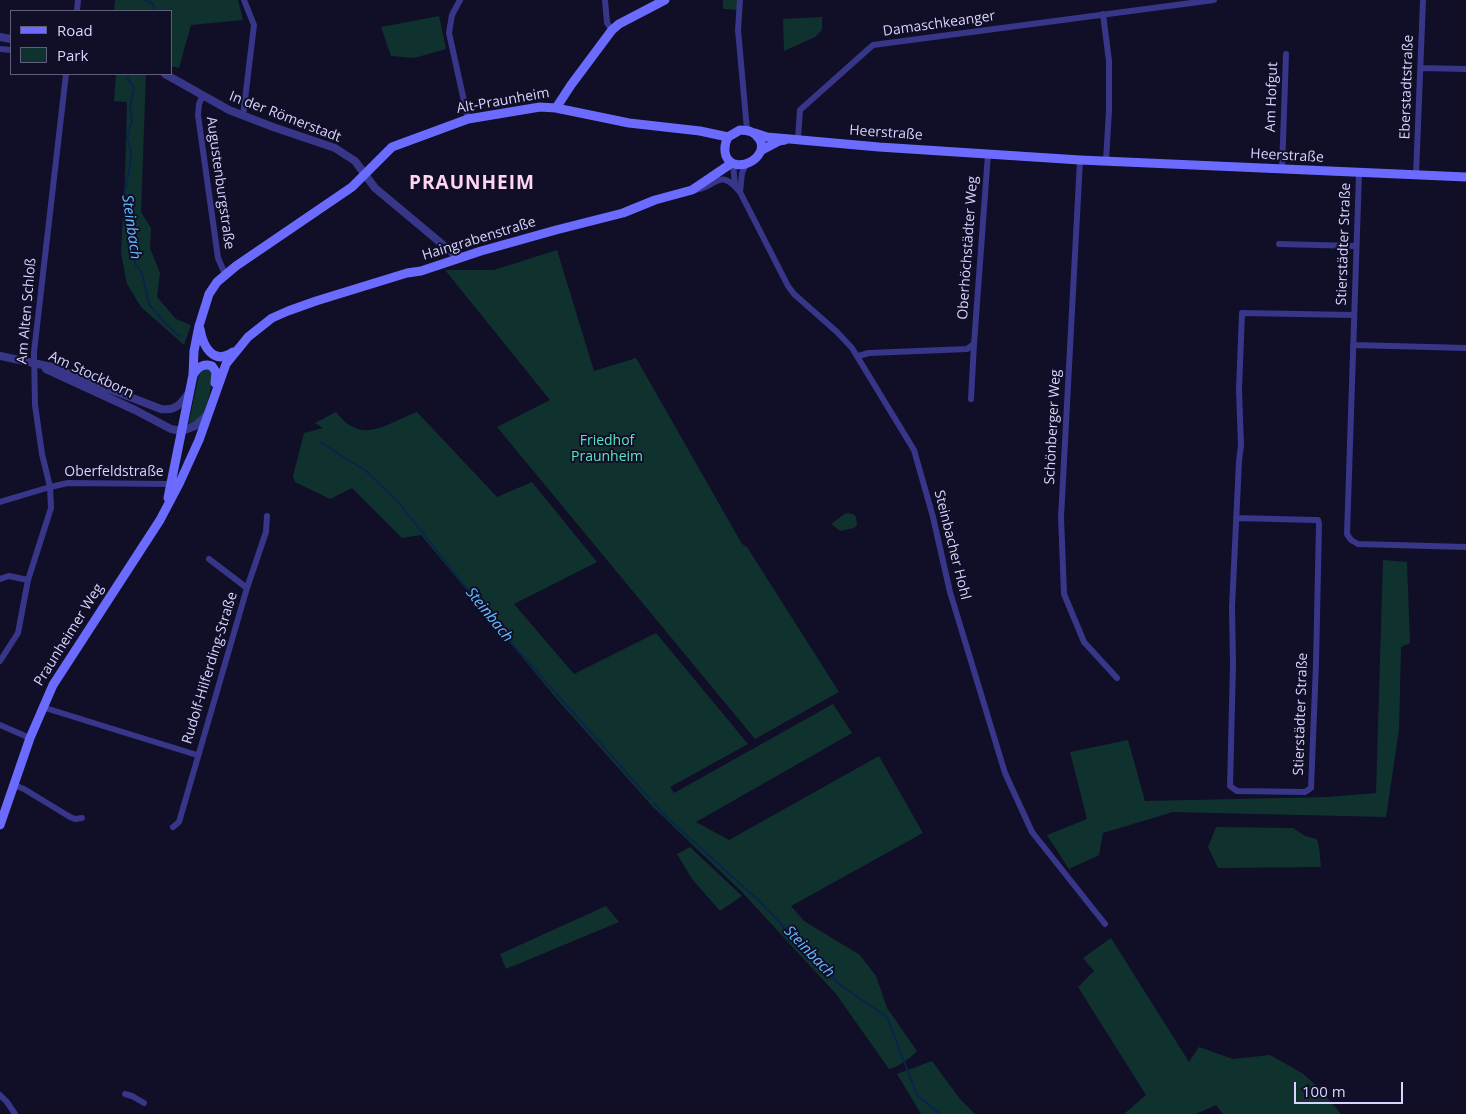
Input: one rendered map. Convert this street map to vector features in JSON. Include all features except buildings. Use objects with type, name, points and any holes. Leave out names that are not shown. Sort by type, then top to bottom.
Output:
[{"type":"main road","name":"Alt-Praunheim","points":[[199,326],[209,294],[225,274],[352,188],[392,147],[468,119],[540,107],[556,108],[571,84],[612,30],[619,24],[666,0]]},
{"type":"main road","points":[[556,108],[629,123],[700,131],[728,137]]},
{"type":"main road","points":[[762,150],[761,144],[751,132],[740,130],[728,137],[726,141],[725,152],[732,163],[737,165],[746,164],[755,159],[762,150],[779,141],[798,138]]},
{"type":"main road","name":"Heerstraße","points":[[751,132],[767,137],[798,138],[871,146],[1080,160],[1466,177]]},
{"type":"main road","name":"Haingrabenstraße","points":[[238,348],[259,327],[288,311],[463,257],[623,213],[655,200],[692,190],[732,163]]},
{"type":"main road","points":[[199,326],[205,345],[210,353],[219,357],[227,356],[238,348]]},
{"type":"main road","name":"Praunheimer Weg","points":[[166,508],[193,375],[194,350],[199,326]]},
{"type":"main road","name":"Praunheimer Weg","points":[[0,825],[42,707],[59,674],[166,508],[187,468],[226,364],[238,348]]},
{"type":"main road","points":[[193,375],[200,366],[207,364],[212,366],[216,372],[215,393]]},
{"type":"street","points":[[243,116],[254,25],[244,0]]},
{"type":"street","points":[[460,0],[452,15],[450,33],[468,119]]},
{"type":"street","points":[[605,0],[607,23],[612,30]]},
{"type":"street","points":[[740,0],[738,30],[751,132]]},
{"type":"street","name":"Damaschkeanger","points":[[798,138],[800,110],[873,45],[1214,0]]},
{"type":"street","name":"Eberstadtstraße","points":[[1416,175],[1423,0]]},
{"type":"street","points":[[1103,14],[1109,61],[1106,161]]},
{"type":"street","name":"Am Hofgut","points":[[1282,170],[1286,54]]},
{"type":"street","points":[[1421,68],[1466,69]]},
{"type":"street","name":"Am Alten Schloß","points":[[0,662],[18,633],[28,580],[51,508],[50,487],[42,454],[34,405],[34,362],[66,75]]},
{"type":"street","name":"In der Römerstadt","points":[[168,75],[223,107],[243,116],[335,148],[355,162],[375,188],[454,254],[463,257]]},
{"type":"street","name":"Augustenburgstraße","points":[[203,95],[199,104],[198,115],[218,258],[225,274]]},
{"type":"street","name":"Oberhöchstädter Weg","points":[[972,399],[974,344],[988,154]]},
{"type":"street","name":"Schönberger Weg","points":[[1080,160],[1061,517],[1064,594],[1084,642],[1117,678]]},
{"type":"street","points":[[732,163],[735,186]]},
{"type":"street","points":[[740,192],[742,173],[746,164]]},
{"type":"street","name":"Stierstädter Straße","points":[[1359,173],[1347,534],[1351,540],[1358,544],[1466,548]]},
{"type":"street","points":[[692,190],[702,189],[721,179],[725,179],[735,186]]},
{"type":"street","name":"Steinbacher Hohl","points":[[735,186],[740,192],[788,286],[858,356],[861,365],[914,450],[933,517],[953,602],[1005,773],[1032,832],[1105,924]]},
{"type":"street","points":[[1279,244],[1356,246]]},
{"type":"street","name":"Stierstädter Straße","points":[[1236,518],[1318,520],[1316,664],[1311,788],[1305,792],[1237,791],[1230,786],[1233,664],[1232,616],[1236,518],[1239,461],[1241,445],[1239,390],[1242,312],[1354,315]]},
{"type":"street","points":[[858,356],[869,353],[967,349],[974,344]]},
{"type":"street","points":[[1353,345],[1466,348]]},
{"type":"street","points":[[0,356],[34,362]]},
{"type":"street","name":"Am Stockborn","points":[[34,362],[52,367],[161,409],[174,409],[181,404],[189,393]]},
{"type":"street","name":"Am Stockborn","points":[[34,362],[75,384],[135,410],[163,425],[182,431]]},
{"type":"street","points":[[182,431],[195,426],[208,414]]},
{"type":"street","name":"Oberfeldstraße","points":[[0,502],[68,483],[171,484]]},
{"type":"street","name":"Rudolf-Hilferding-Straße","points":[[174,827],[179,822],[197,754],[247,588],[266,532],[267,516]]},
{"type":"street","name":"Rudolf-Hilferding-Straße","points":[[209,559],[247,588]]},
{"type":"street","points":[[0,579],[9,576],[28,580]]},
{"type":"street","name":"Rudolf-Hilferding-Straße","points":[[42,707],[197,754]]},
{"type":"street","points":[[0,725],[30,738]]},
{"type":"street","points":[[14,785],[70,817],[75,819],[82,818]]},
{"type":"street","points":[[125,1094],[144,1103]]},
{"type":"street","points":[[0,1095],[15,1114]]},
{"type":"green space","points":[[115,0],[238,0],[243,20],[191,25],[179,68],[172,66],[172,10],[114,10]]},
{"type":"green space","points":[[723,0],[738,0],[738,10],[723,9]]},
{"type":"green space","points":[[439,16],[446,49],[414,58],[391,56],[381,27]]},
{"type":"green space","points":[[822,17],[822,30],[815,37],[784,51],[783,19]]},
{"type":"green space","points":[[116,75],[146,75],[141,212],[151,228],[150,248],[160,273],[157,297],[176,319],[191,325],[184,345],[141,307],[127,284],[121,253],[127,102],[114,101]]},
{"type":"green space","name":"Friedhof Praunheim","points":[[557,250],[594,371],[636,358],[742,544],[747,547],[839,692],[755,739],[497,427],[550,400],[445,270],[494,270]]},
{"type":"green space","points":[[203,368],[211,370],[212,374],[208,401],[202,417],[188,426],[200,370]]},
{"type":"green space","points":[[336,412],[355,428],[365,430],[384,426],[417,412],[497,497],[532,482],[597,562],[514,604],[574,674],[656,633],[748,744],[670,787],[674,793],[833,704],[852,733],[696,822],[729,840],[879,756],[923,833],[791,906],[804,921],[860,955],[876,976],[887,1008],[917,1051],[900,1064],[889,1069],[836,994],[742,892],[653,807],[556,698],[421,535],[402,538],[352,488],[330,499],[295,482],[293,476],[304,433],[323,428],[315,423]]},
{"type":"green space","points":[[846,513],[853,514],[856,517],[857,525],[854,528],[840,531],[831,524]]},
{"type":"green space","points":[[1383,560],[1407,562],[1410,643],[1401,647],[1399,730],[1386,817],[1173,812],[1103,833],[1099,855],[1069,869],[1047,835],[1087,819],[1070,752],[1128,740],[1145,801],[1329,797],[1376,793]]},
{"type":"green space","points":[[1216,827],[1293,828],[1305,836],[1317,839],[1321,867],[1218,868],[1208,847]]},
{"type":"green space","points":[[690,847],[742,896],[720,911],[692,879],[677,854]]},
{"type":"green space","points":[[606,906],[619,922],[506,969],[500,954]]},
{"type":"green space","points":[[1111,938],[1189,1062],[1199,1047],[1233,1059],[1270,1055],[1302,1073],[1319,1088],[1341,1114],[1223,1114],[1216,1105],[1196,1114],[1124,1114],[1146,1095],[1078,987],[1094,971],[1083,958]]},
{"type":"green space","points":[[932,1061],[960,1099],[975,1114],[921,1114],[897,1074]]},
{"type":"waterway","name":"Steinbach","points":[[145,0],[153,4],[155,10]]},
{"type":"waterway","name":"Steinbach","points":[[127,75],[128,80],[134,87],[130,107],[132,120],[127,138],[131,152],[130,166],[124,194],[132,225],[131,237],[135,264],[142,273],[149,304],[163,321],[178,335],[182,336]]},
{"type":"waterway","name":"Steinbach","points":[[320,442],[366,471],[399,503],[498,628],[650,799]]},
{"type":"waterway","name":"Steinbach","points":[[654,803],[663,814],[757,899],[839,984],[887,1017],[917,1095],[940,1114]]},
{"type":"district","name":"PRAUNHEIM","points":[[472,184]]}]
